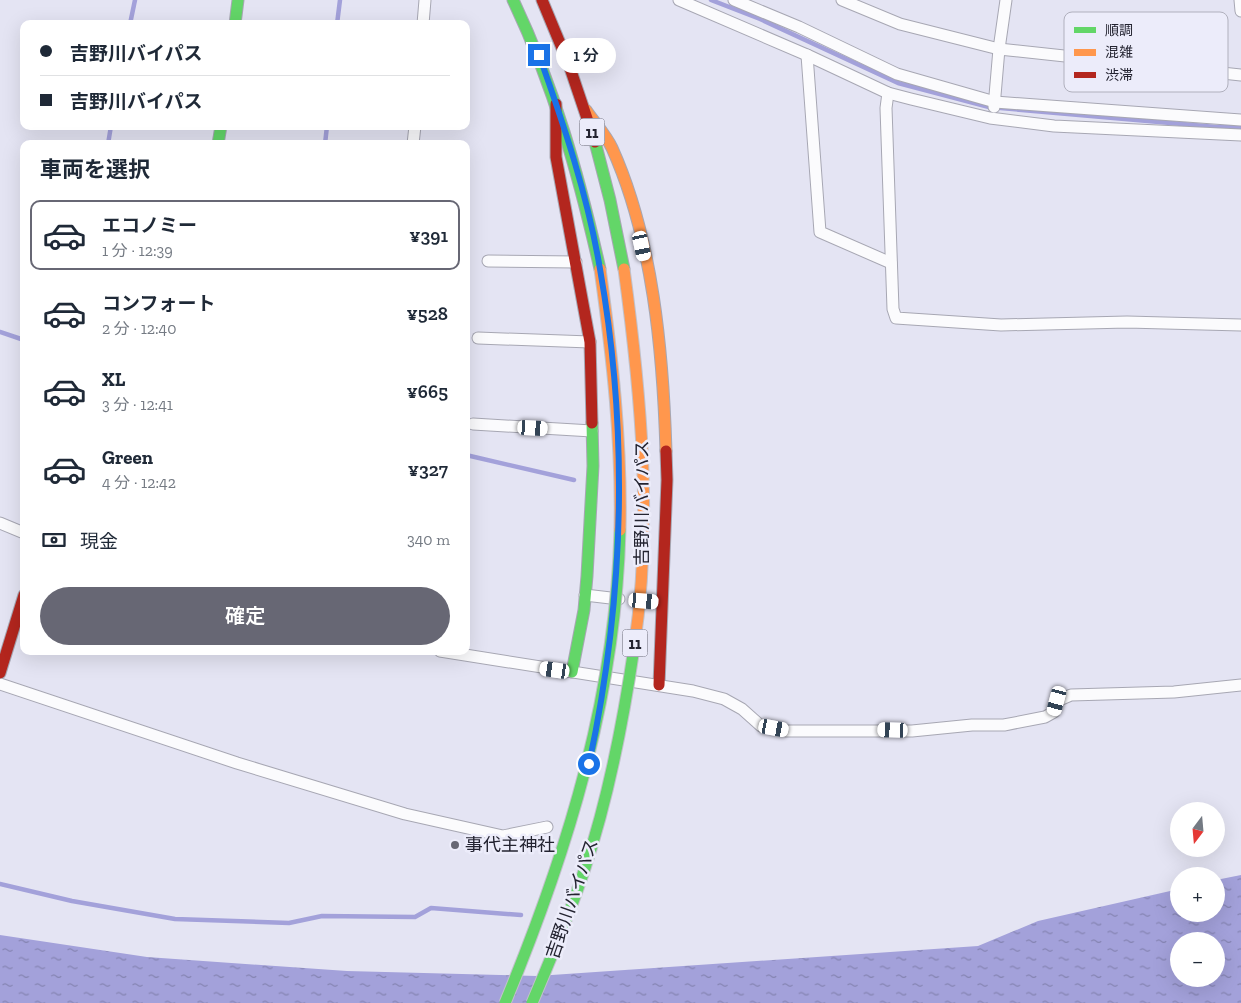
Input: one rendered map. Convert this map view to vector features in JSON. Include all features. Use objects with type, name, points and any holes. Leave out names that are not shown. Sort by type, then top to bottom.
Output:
[{"type":"main road","points":[[236,20],[238,0]]},
{"type":"main road","name":"吉野川バイパス","points":[[505,1003],[537,932],[563,857],[585,782],[601,710],[612,628],[621,495],[616,406],[600,269],[586,207],[556,104],[533,39],[513,0]]},
{"type":"main road","name":"吉野川バイパス","points":[[532,1003],[559,940],[588,857],[608,788],[625,713],[637,632],[643,566],[645,502],[639,378],[624,269],[607,183],[586,110],[542,0]]},
{"type":"main road","name":"11","points":[[556,104],[556,157],[590,342],[592,431],[585,596],[572,672]]},
{"type":"main road","name":"11","points":[[586,110],[611,146],[633,201],[657,317],[664,386],[667,480],[659,685]]},
{"type":"main road","points":[[0,672],[20,608]]},
{"type":"street","points":[[423,20],[425,0]]},
{"type":"street","points":[[550,17],[554,0]]},
{"type":"street","points":[[679,0],[807,55],[888,93],[994,109],[1106,130],[1241,136]]},
{"type":"street","points":[[734,0],[799,27],[897,74],[994,109],[1241,120]]},
{"type":"street","points":[[842,0],[900,24],[999,49],[1064,56]]},
{"type":"street","points":[[994,109],[999,49],[1006,0]]},
{"type":"street","points":[[1240,0],[1241,11]]},
{"type":"street","points":[[807,55],[820,232],[891,263]]},
{"type":"street","points":[[1228,74],[1241,75]]},
{"type":"street","points":[[888,93],[886,108],[892,309],[896,318],[1001,325],[1127,322],[1241,326]]},
{"type":"street","points":[[488,261],[576,262]]},
{"type":"street","points":[[478,338],[590,342]]},
{"type":"street","points":[[473,424],[592,431]]},
{"type":"street","points":[[0,523],[20,531]]},
{"type":"street","points":[[585,596],[663,603]]},
{"type":"street","points":[[465,655],[659,685],[724,698],[761,726],[787,730],[824,732],[856,729],[912,731],[972,725],[1004,725],[1045,717],[1054,712],[1057,701],[1071,696],[1174,692],[1241,686]]},
{"type":"street","points":[[0,684],[237,763],[405,814],[503,836],[547,827]]},
{"type":"water","points":[[1241,875],[1241,1003],[0,1003],[0,935],[147,957],[347,971],[537,976],[978,946],[1038,921],[1170,891],[1170,922],[1225,922],[1225,878]]},
{"type":"waterway","points":[[131,20],[135,0]]},
{"type":"waterway","points":[[338,20],[340,0]]},
{"type":"waterway","points":[[711,0],[760,19],[898,83],[989,107],[1216,127],[1241,127]]},
{"type":"waterway","points":[[109,140],[110,130]]},
{"type":"waterway","points":[[325,140],[327,130]]},
{"type":"waterway","points":[[0,332],[20,339]]},
{"type":"waterway","points":[[470,456],[574,480]]},
{"type":"waterway","points":[[0,884],[72,901],[175,919],[289,923],[322,916],[415,917],[431,908],[521,915]]},
{"type":"traffic: fast","points":[[236,20],[238,0]]},
{"type":"traffic: fast","points":[[513,0],[541,65],[564,132],[600,269]]},
{"type":"traffic: fast","points":[[219,140],[220,130]]},
{"type":"traffic: fast","points":[[595,142],[610,200],[624,269]]},
{"type":"traffic: fast","points":[[572,672],[584,610],[587,576],[593,466],[592,423]]},
{"type":"traffic: fast","points":[[505,1003],[549,888],[585,771],[609,652],[620,530]]},
{"type":"traffic: fast","points":[[532,1003],[567,919],[594,841],[614,759],[634,648]]},
{"type":"traffic: slow","points":[[586,110],[612,148],[626,183],[646,258],[658,336],[666,451]]},
{"type":"traffic: slow","points":[[600,269],[618,431],[620,530]]},
{"type":"traffic: slow","points":[[624,269],[640,411],[644,506],[640,601],[634,648]]},
{"type":"traffic: jam","points":[[542,0],[569,65],[595,142]]},
{"type":"traffic: jam","points":[[556,104],[556,157],[590,342],[592,423]]},
{"type":"traffic: jam","points":[[659,685],[667,480],[666,451]]},
{"type":"traffic: jam","points":[[0,673],[20,608]]},
{"type":"place","name":"事代主神社","points":[[455,845]]},
{"type":"route","points":[[539,55],[556,104],[586,207],[600,269],[610,341],[616,406],[621,495],[617,574],[601,710],[589,764]]}]
